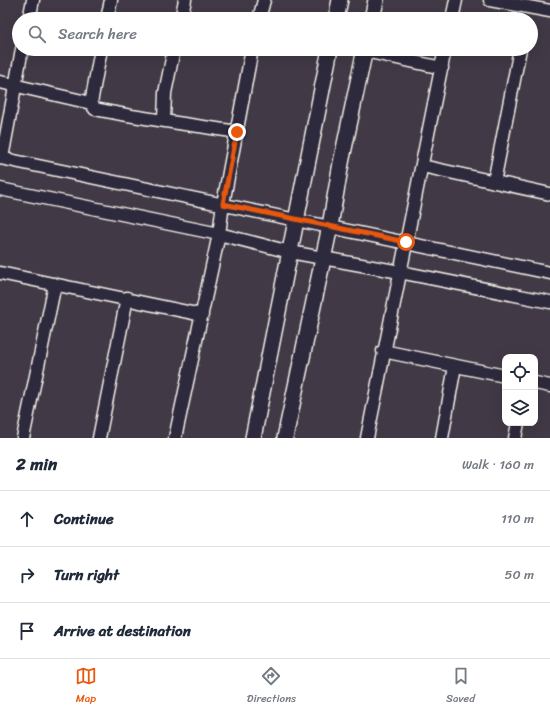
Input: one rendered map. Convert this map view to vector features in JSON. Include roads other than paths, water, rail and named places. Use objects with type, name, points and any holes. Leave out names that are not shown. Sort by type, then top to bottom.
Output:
[{"type":"street","points":[[30,12],[33,0]]},
{"type":"street","points":[[108,12],[111,0]]},
{"type":"street","points":[[183,12],[186,0]]},
{"type":"street","points":[[261,12],[264,0]]},
{"type":"street","points":[[337,12],[340,0]]},
{"type":"street","points":[[373,12],[376,0]]},
{"type":"street","points":[[453,12],[456,0]]},
{"type":"street","points":[[490,0],[525,12]]},
{"type":"street","points":[[538,12],[550,11]]},
{"type":"street","points":[[21,56],[1,158],[550,273]]},
{"type":"street","points":[[91,103],[100,56]]},
{"type":"street","points":[[164,120],[165,93],[173,56]]},
{"type":"street","points":[[175,438],[219,234],[223,204],[251,56]]},
{"type":"street","points":[[253,438],[329,56]]},
{"type":"street","points":[[285,438],[324,257],[341,163],[364,56]]},
{"type":"street","points":[[391,56],[442,68]]},
{"type":"street","points":[[367,438],[383,351],[445,56]]},
{"type":"street","points":[[494,182],[519,56]]},
{"type":"street","points":[[0,82],[91,103],[95,109],[136,118],[164,120],[237,132]]},
{"type":"street","points":[[422,166],[550,194]]},
{"type":"street","points":[[0,189],[219,234],[290,252],[324,257],[550,302]]},
{"type":"street","points":[[0,273],[127,298],[202,315]]},
{"type":"street","points":[[23,438],[55,284]]},
{"type":"street","points":[[99,438],[127,298]]},
{"type":"street","points":[[383,351],[502,375]]},
{"type":"street","points":[[442,438],[455,366]]},
{"type":"street","points":[[538,383],[550,386]]},
{"type":"street","points":[[515,438],[517,426]]}]
